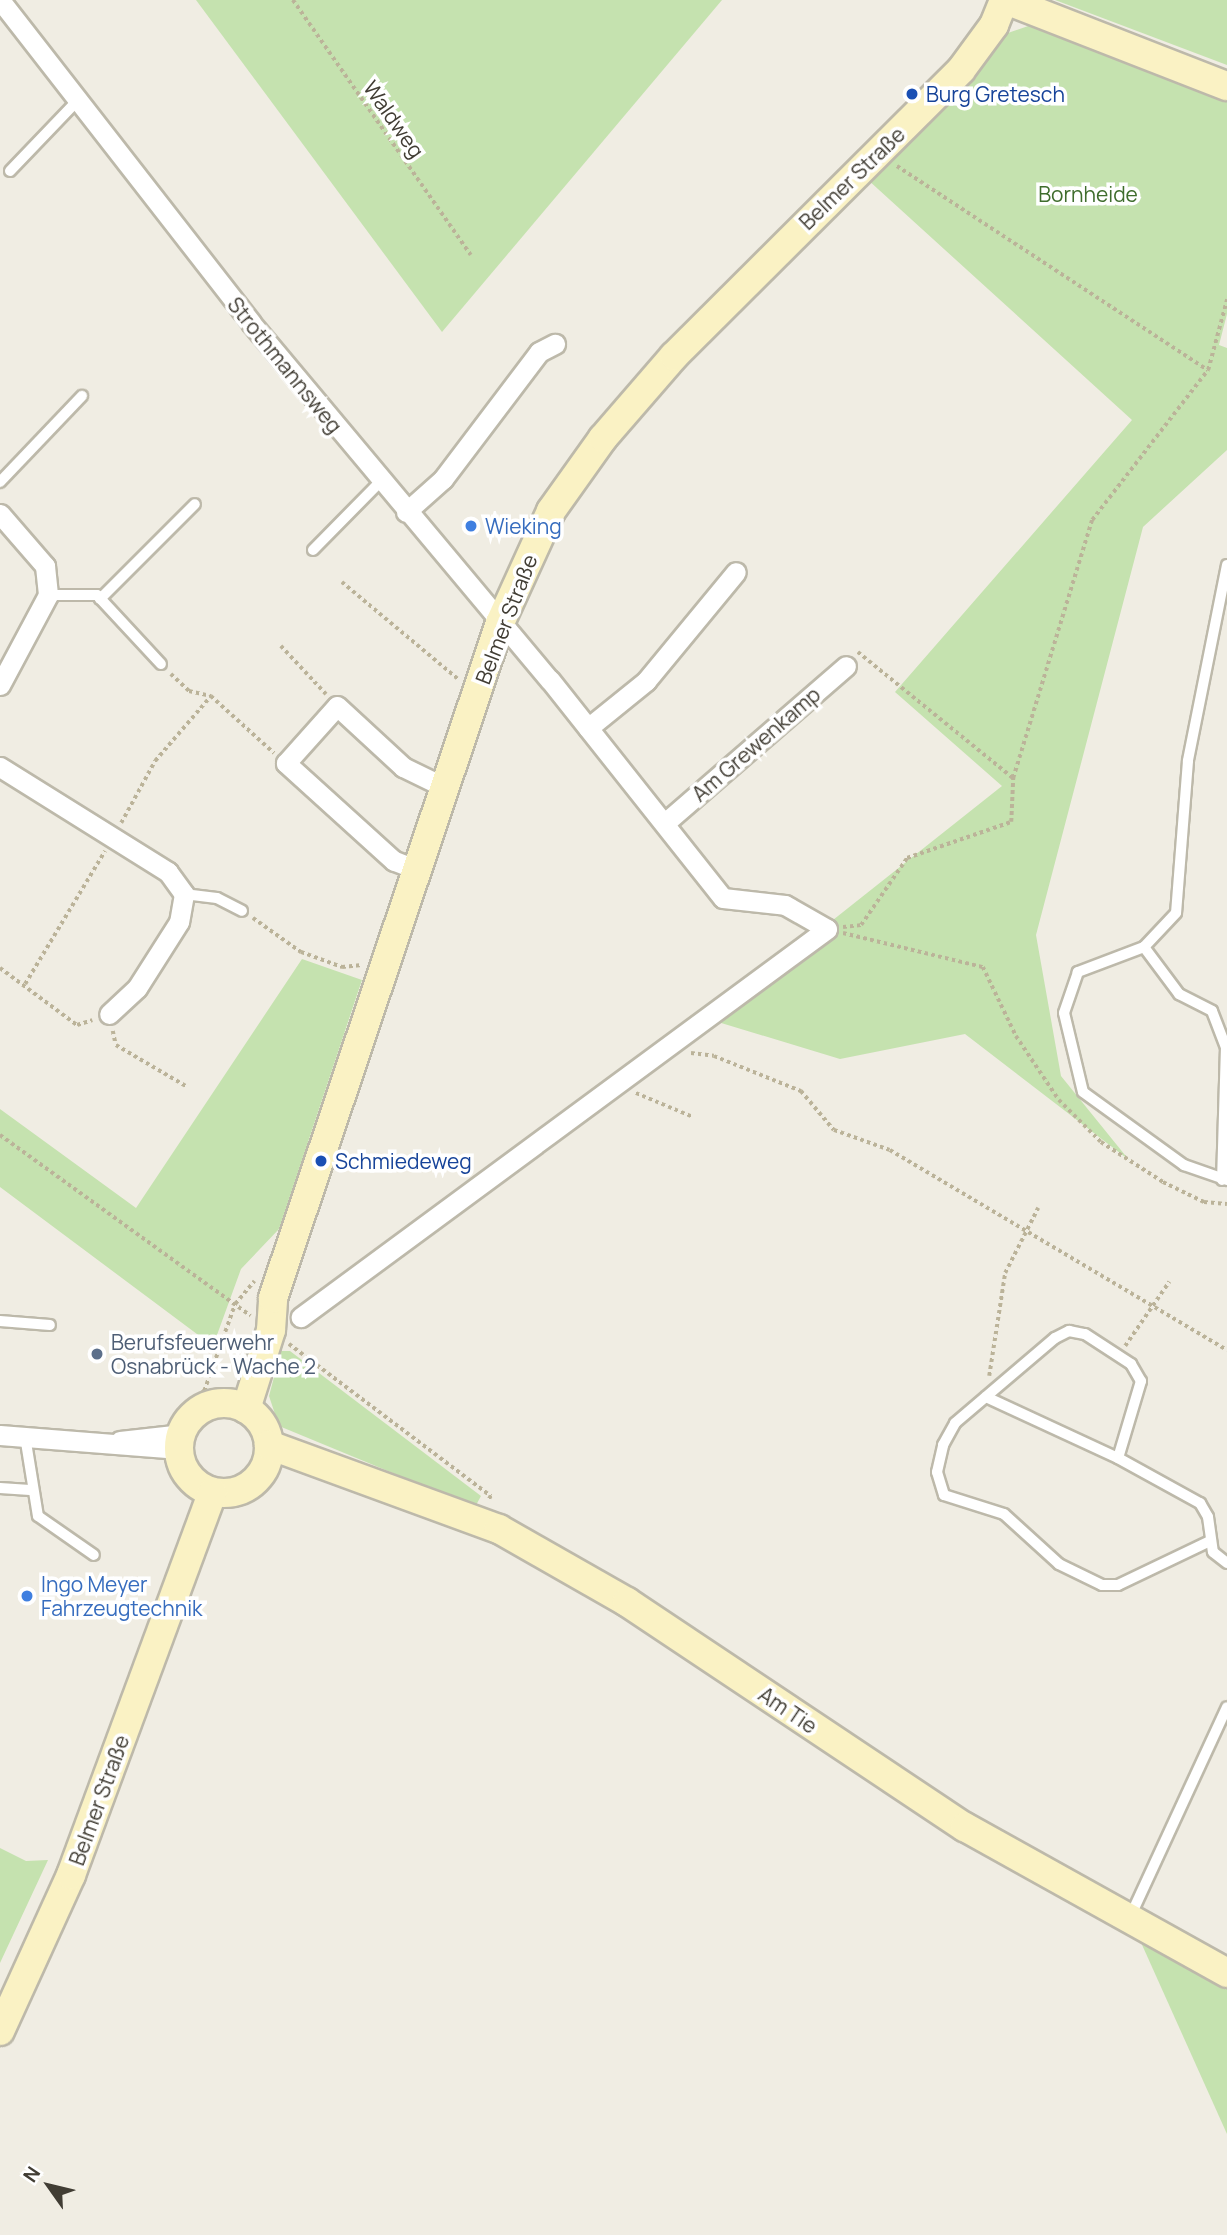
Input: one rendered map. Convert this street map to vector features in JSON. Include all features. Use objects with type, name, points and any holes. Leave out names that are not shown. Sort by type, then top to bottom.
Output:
[{"type":"street","name":"Strothmannsweg","points":[[1,0],[380,482],[500,624]]},
{"type":"street","points":[[1005,0],[1227,86]]},
{"type":"street","name":"Belmer Straße","points":[[238,1406],[271,1330],[270,1318],[500,624],[551,511],[603,438],[674,356],[961,70],[994,25],[1005,0]]},
{"type":"street","points":[[407,512],[443,479],[539,352],[555,344]]},
{"type":"street","points":[[0,514],[45,566],[48,595],[0,685]]},
{"type":"street","points":[[588,728],[646,681],[736,572]]},
{"type":"street","points":[[301,1317],[627,1088],[827,929],[785,905],[723,898],[666,822],[500,624]]},
{"type":"street","name":"Am Grewenkamp","points":[[666,822],[846,666]]},
{"type":"street","points":[[418,870],[394,861],[286,763],[337,706],[403,767],[446,788]]},
{"type":"street","points":[[0,767],[168,872],[184,894],[179,922],[137,988],[109,1014]]},
{"type":"street","points":[[120,1441],[153,1434],[180,1442],[206,1489],[240,1490],[267,1454],[265,1429],[238,1406],[200,1410],[180,1442]]},
{"type":"street","points":[[0,1435],[180,1442]]},
{"type":"street","name":"Am Tie","points":[[267,1454],[338,1472],[477,1520],[627,1602],[965,1828],[1227,1973]]},
{"type":"street","name":"Belmer Straße","points":[[0,2031],[76,1862],[183,1562],[206,1489]]},
{"type":"lane","points":[[10,171],[79,98]]},
{"type":"lane","points":[[0,482],[82,397]]},
{"type":"lane","points":[[313,550],[380,482]]},
{"type":"lane","points":[[100,598],[195,504]]},
{"type":"lane","points":[[1144,947],[1179,994],[1212,1011],[1226,1047],[1225,1180],[1184,1165],[1083,1092],[1064,1013],[1079,972],[1144,947],[1176,913],[1188,761],[1227,565]]},
{"type":"lane","points":[[48,595],[100,598],[160,664]]},
{"type":"lane","points":[[184,894],[217,898],[242,911]]},
{"type":"lane","points":[[0,1321],[51,1325]]},
{"type":"lane","points":[[1118,1458],[1141,1381],[1120,1354],[1069,1331],[955,1423],[943,1445],[937,1472],[944,1495],[1004,1514],[1059,1564],[1101,1585],[1118,1584],[1210,1541]]},
{"type":"lane","points":[[986,1398],[1118,1458],[1200,1503],[1210,1541],[1227,1563]]},
{"type":"lane","points":[[25,1436],[30,1490],[38,1516],[94,1555]]},
{"type":"lane","points":[[0,1489],[30,1490]]},
{"type":"lane","points":[[1130,1918],[1227,1707]]},
{"type":"path","name":"Waldweg","points":[[293,0],[471,255]]},
{"type":"path","points":[[876,153],[1208,370]]},
{"type":"path","points":[[827,929],[861,925],[906,858],[1012,822],[1013,778],[1092,520],[1208,370],[1227,299]]},
{"type":"path","points":[[342,583],[444,673],[479,687]]},
{"type":"path","points":[[281,646],[337,706]]},
{"type":"path","points":[[846,666],[859,651],[1013,778]]},
{"type":"path","points":[[160,664],[189,691],[211,696],[286,763]]},
{"type":"path","points":[[25,984],[114,836],[155,761],[211,696]]},
{"type":"path","points":[[242,911],[301,951],[342,967],[387,967]]},
{"type":"path","points":[[827,929],[983,967],[1016,1036],[1059,1100],[1101,1142],[1163,1182],[1204,1202],[1227,1203]]},
{"type":"path","points":[[0,968],[25,984],[29,996],[77,1025],[109,1014],[116,1045],[186,1086]]},
{"type":"path","points":[[687,1054],[714,1056],[801,1091],[834,1130],[890,1150],[1227,1350]]},
{"type":"path","points":[[627,1088],[646,1085]]},
{"type":"path","points":[[627,1088],[692,1117]]},
{"type":"path","points":[[0,1135],[235,1304],[270,1318],[491,1496],[477,1520]]},
{"type":"path","points":[[986,1398],[1006,1273],[1038,1208]]},
{"type":"path","points":[[153,1434],[153,1421],[174,1417],[204,1391],[235,1304],[261,1272]]},
{"type":"path","points":[[1120,1354],[1168,1282]]},
{"type":"green space","points":[[196,0],[722,0],[442,332]]},
{"type":"green space","points":[[1055,0],[1227,0],[1227,65]]},
{"type":"green space","name":"Bornheide","points":[[1034,24],[1227,97],[1227,314],[1219,345],[1227,348],[1227,450],[1143,527],[1036,935],[1061,1076],[1129,1160],[965,1034],[840,1059],[708,1019],[1002,786],[895,692],[1132,420],[867,179],[1002,35]]},
{"type":"green space","points":[[302,959],[362,980],[279,1229],[241,1269],[213,1346],[0,1187],[0,1109],[136,1208]]},
{"type":"green space","points":[[281,1351],[290,1351],[481,1496],[475,1507],[279,1426],[269,1396]]},
{"type":"green space","points":[[0,1848],[26,1861],[48,1860],[0,1963]]},
{"type":"green space","points":[[1130,1918],[1227,1973],[1227,2134]]},
{"type":"place","name":"Burg Gretesch","points":[[912,94]]},
{"type":"place","name":"Wieking","points":[[471,526]]},
{"type":"place","name":"Schmiedeweg","points":[[321,1161]]},
{"type":"place","name":"Berufsfeuerwehr Osnabrück - Wache 2","points":[[97,1354]]},
{"type":"place","name":"Ingo Meyer Fahrzeugtechnik","points":[[27,1596]]}]
